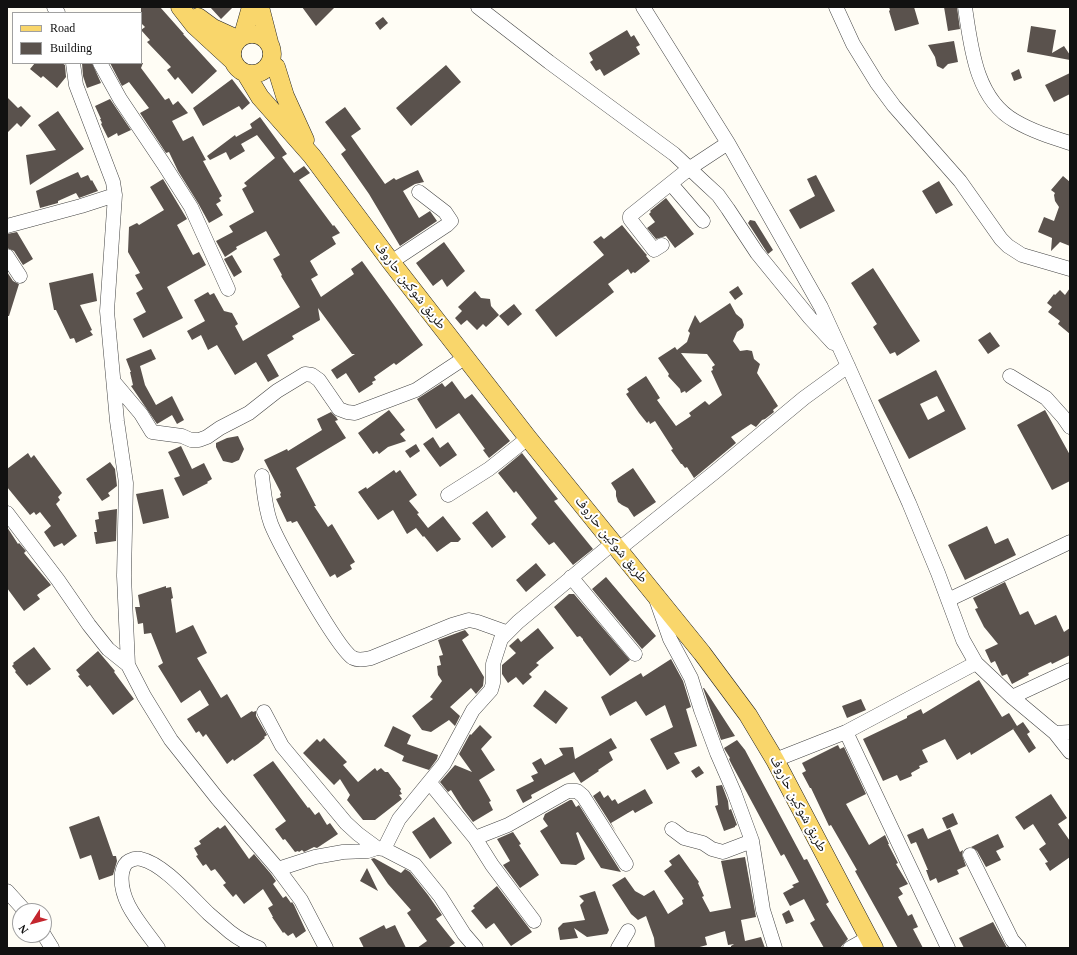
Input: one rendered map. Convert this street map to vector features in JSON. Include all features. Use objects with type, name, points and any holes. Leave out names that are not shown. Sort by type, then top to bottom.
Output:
[{"type":"main road","points":[[180,7],[194,25],[232,59]]},
{"type":"main road","points":[[186,7],[213,28],[240,37],[250,33],[257,34],[264,37],[269,42]]},
{"type":"main road","points":[[251,7],[240,37],[233,45],[231,52],[234,65],[240,71],[253,75],[266,69],[272,56],[272,49],[260,7]]},
{"type":"main road","name":"طريق شوكين حاروف","points":[[270,63],[276,67],[285,96],[312,156]]},
{"type":"main road","name":"طريق شوكين حاروف","points":[[246,74],[260,97],[312,156],[391,262],[528,438],[702,653],[748,715],[775,760],[871,943]]},
{"type":"street","points":[[478,7],[549,62],[674,154],[718,194],[757,253],[845,360]]},
{"type":"street","points":[[643,7],[728,143],[800,268],[820,307],[914,517],[963,640],[976,663],[1012,697],[1055,733],[1070,752]]},
{"type":"street","points":[[836,7],[853,44],[877,83],[894,106],[960,181],[1001,239],[1008,246],[1022,254],[1070,269]]},
{"type":"street","points":[[965,7],[976,66],[983,86],[991,99],[1014,121],[1053,138],[1070,143]]},
{"type":"street","points":[[73,64],[76,85],[113,182],[115,195],[107,311],[117,421],[126,483],[124,576],[128,665]]},
{"type":"street","points":[[101,64],[120,99],[191,207],[228,289]]},
{"type":"street","points":[[662,245],[654,250],[629,218],[690,168],[728,143]]},
{"type":"street","points":[[670,184],[703,222]]},
{"type":"street","points":[[391,262],[451,221],[445,212],[419,192]]},
{"type":"street","points":[[7,226],[115,195]]},
{"type":"street","points":[[7,256],[20,276]]},
{"type":"street","points":[[114,382],[141,414],[152,432],[171,433],[191,440],[199,440],[249,413],[276,391],[305,374],[312,375],[318,380],[339,409],[355,413],[416,390],[466,357]]},
{"type":"street","points":[[278,869],[315,857],[343,852],[368,851],[380,848],[399,819],[444,764],[473,710],[491,690],[493,683],[493,664],[496,652],[501,639],[506,632],[571,577],[616,546],[715,472],[804,398],[845,360]]},
{"type":"street","points":[[1010,376],[1046,398],[1070,427]]},
{"type":"street","points":[[448,495],[489,469],[528,438]]},
{"type":"street","points":[[262,476],[265,503],[277,537],[314,603],[348,655],[354,659],[362,660],[371,658],[452,625],[469,620],[506,632]]},
{"type":"street","points":[[7,513],[108,649],[128,665],[144,696],[171,740],[217,798],[278,869],[301,900],[326,948]]},
{"type":"street","points":[[948,600],[1070,542]]},
{"type":"street","points":[[571,577],[635,654]]},
{"type":"street","points":[[653,592],[670,639],[691,678],[717,753],[734,792],[752,841],[763,910],[775,948]]},
{"type":"street","points":[[775,760],[846,732],[976,663]]},
{"type":"street","points":[[1012,697],[1070,670]]},
{"type":"street","points":[[264,712],[282,746],[346,823],[358,834],[380,848],[415,865],[440,896],[464,934],[476,948]]},
{"type":"street","points":[[846,732],[948,948]]},
{"type":"street","points":[[1055,733],[1070,732]]},
{"type":"street","points":[[430,783],[475,838],[492,865],[534,921]]},
{"type":"street","points":[[475,838],[508,825],[568,791],[577,791],[584,796],[626,864]]},
{"type":"street","points":[[672,829],[684,838],[703,843],[723,852],[752,841]]},
{"type":"street","points":[[970,855],[1012,940],[1019,948]]},
{"type":"street","points":[[158,948],[127,904],[121,885],[123,868],[127,862],[134,858],[141,859],[155,865],[170,876],[230,932],[244,942],[259,948]]},
{"type":"street","points":[[7,891],[18,903]]},
{"type":"street","points":[[618,948],[628,931]]},
{"type":"street","points":[[850,948],[871,943]]},
{"type":"building","points":[[141,7],[160,7],[217,71],[192,94],[178,77],[175,80],[167,70],[171,67],[147,42],[150,40],[142,31],[145,27],[142,24]]},
{"type":"building","points":[[210,7],[233,7],[221,19]]},
{"type":"building","points":[[302,7],[335,7],[316,26]]},
{"type":"building","points":[[889,7],[914,7],[919,24],[895,31]]},
{"type":"building","points":[[944,7],[957,7],[960,29],[948,31]]},
{"type":"building","points":[[383,17],[388,23],[380,30],[375,23]]},
{"type":"building","points":[[1031,26],[1056,30],[1052,53],[1064,46],[1070,55],[1070,60],[1027,52]]},
{"type":"building","points":[[627,30],[631,37],[634,35],[640,45],[636,47],[640,54],[604,76],[600,69],[596,71],[590,62],[593,60],[589,53]]},
{"type":"building","points":[[954,41],[958,62],[948,64],[943,69],[937,66],[935,57],[928,45]]},
{"type":"building","points":[[143,63],[141,68],[165,100],[169,98],[173,105],[178,101],[188,113],[172,121],[183,141],[193,136],[206,160],[203,161],[222,196],[219,198],[221,201],[216,204],[223,215],[209,223],[178,171],[169,152],[166,153],[140,113],[149,108],[129,82],[122,86],[111,64]]},
{"type":"building","points":[[34,64],[64,64],[65,65],[66,77],[57,88],[43,76],[41,78],[30,69]]},
{"type":"building","points":[[82,64],[92,64],[101,83],[87,88],[83,76]]},
{"type":"building","points":[[446,65],[461,82],[411,126],[396,108]]},
{"type":"building","points":[[1019,69],[1022,78],[1014,81],[1011,73]]},
{"type":"building","points":[[1070,73],[1070,94],[1054,102],[1045,85]]},
{"type":"building","points":[[232,79],[250,103],[242,110],[239,106],[203,126],[193,108]]},
{"type":"building","points":[[7,97],[18,108],[21,106],[31,116],[21,127],[17,123],[7,133]]},
{"type":"building","points":[[110,99],[131,130],[118,136],[117,133],[108,138],[101,124],[101,119],[95,106]]},
{"type":"building","points":[[345,107],[361,129],[351,136],[385,184],[394,178],[396,180],[418,170],[424,182],[415,184],[403,191],[419,218],[430,211],[437,221],[400,246],[369,194],[341,154],[346,150],[325,122]]},
{"type":"building","points":[[58,111],[84,149],[30,185],[26,155],[56,150],[38,125]]},
{"type":"building","points":[[260,117],[287,154],[282,157],[294,173],[304,166],[310,173],[299,180],[333,226],[334,225],[340,233],[332,237],[336,244],[310,261],[318,275],[311,279],[321,297],[354,274],[351,269],[362,261],[423,345],[396,365],[394,363],[374,377],[376,380],[372,382],[373,384],[359,393],[346,373],[337,379],[331,370],[355,354],[352,354],[318,308],[320,320],[292,336],[294,339],[267,355],[279,376],[268,382],[256,362],[235,375],[217,345],[208,350],[201,335],[192,340],[187,331],[205,321],[194,300],[208,292],[210,295],[214,293],[224,311],[232,313],[238,324],[235,326],[243,341],[300,307],[281,276],[282,275],[273,259],[280,255],[266,231],[236,247],[237,249],[225,257],[216,241],[233,232],[229,226],[254,212],[242,189],[247,186],[244,183],[275,158],[257,135],[241,144],[245,151],[230,160],[226,152],[210,160],[207,156],[235,135],[236,137],[252,128],[250,124]]},
{"type":"building","points":[[78,172],[81,178],[88,175],[98,191],[79,198],[76,193],[58,201],[58,203],[40,208],[36,191]]},
{"type":"building","points":[[816,175],[835,211],[800,229],[789,210],[815,196],[807,179]]},
{"type":"building","points":[[1063,176],[1070,182],[1070,246],[1060,242],[1051,251],[1052,238],[1038,232],[1044,217],[1054,221],[1059,207],[1055,201],[1055,193],[1051,190]]},
{"type":"building","points":[[163,179],[187,219],[177,225],[193,255],[199,252],[206,265],[167,287],[183,318],[143,338],[133,319],[146,312],[136,293],[143,289],[135,275],[140,273],[128,252],[129,227],[137,223],[139,225],[164,210],[150,187]]},
{"type":"building","points":[[939,181],[953,205],[936,214],[922,191]]},
{"type":"building","points":[[666,198],[694,234],[675,248],[666,236],[656,239],[647,228],[655,222],[649,214],[651,212],[650,211]]},
{"type":"building","points":[[750,220],[755,221],[773,250],[768,254],[748,223]]},
{"type":"building","points":[[622,225],[647,255],[646,256],[650,261],[635,273],[633,272],[631,274],[628,269],[608,284],[614,292],[556,337],[535,310],[604,255],[593,242],[601,236],[604,239]]},
{"type":"building","points":[[17,232],[33,259],[23,265],[14,251],[7,248],[7,234]]},
{"type":"building","points":[[444,242],[465,271],[447,287],[442,279],[433,286],[416,263]]},
{"type":"building","points":[[232,255],[242,272],[234,277],[224,259]]},
{"type":"building","points":[[873,268],[920,341],[897,356],[895,352],[890,354],[873,327],[877,324],[851,283]]},
{"type":"building","points":[[7,272],[13,281],[19,284],[9,316],[7,316]]},
{"type":"building","points":[[93,273],[97,301],[80,305],[93,335],[76,343],[74,338],[70,339],[56,310],[54,310],[49,283]]},
{"type":"building","points":[[738,286],[743,294],[735,300],[729,292]]},
{"type":"building","points":[[1070,288],[1070,334],[1058,324],[1060,321],[1048,312],[1052,307],[1047,303],[1054,294],[1055,295],[1060,290],[1065,295]]},
{"type":"building","points":[[475,291],[481,298],[490,299],[491,306],[499,315],[486,327],[483,324],[477,330],[467,320],[461,325],[455,318],[462,311],[458,307]]},
{"type":"building","points":[[730,303],[736,314],[742,319],[744,325],[743,328],[737,332],[733,341],[740,351],[752,351],[754,359],[760,364],[757,373],[778,406],[773,410],[774,412],[762,420],[756,427],[751,424],[731,437],[736,443],[694,478],[687,467],[685,468],[681,464],[671,450],[673,449],[655,421],[650,424],[649,421],[647,423],[639,413],[626,394],[629,392],[627,389],[646,376],[660,398],[657,400],[676,426],[691,416],[689,413],[705,401],[709,405],[722,395],[711,371],[713,370],[712,367],[715,365],[707,354],[681,353],[702,381],[686,393],[685,391],[681,393],[680,389],[668,376],[669,374],[658,358],[675,347],[677,350],[687,342],[690,333],[688,331],[695,315],[700,323]]},
{"type":"building","points":[[514,304],[522,314],[508,326],[499,316]]},
{"type":"building","points":[[990,332],[1000,346],[988,354],[978,340]]},
{"type":"building","points":[[151,349],[156,359],[140,366],[145,385],[156,405],[172,396],[184,420],[177,424],[172,415],[157,424],[131,386],[133,385],[131,372],[126,359]]},
{"type":"building","points":[[936,370],[966,429],[909,459],[878,400]],"holes":[[[937,396],[945,411],[928,420],[920,404]]]},
{"type":"building","points":[[452,381],[465,399],[472,394],[510,441],[489,458],[483,450],[485,449],[459,413],[436,429],[417,399],[442,383],[445,387]]},
{"type":"building","points":[[389,410],[405,430],[400,434],[406,441],[388,447],[379,454],[377,451],[373,454],[358,433]]},
{"type":"building","points":[[1045,410],[1070,455],[1070,481],[1052,490],[1017,425]]},
{"type":"building","points":[[331,412],[338,420],[335,421],[346,438],[296,468],[316,506],[314,506],[328,527],[332,524],[355,562],[350,565],[352,569],[337,578],[335,574],[330,577],[297,521],[292,523],[291,521],[287,522],[276,499],[281,497],[281,493],[264,460],[287,449],[288,451],[322,430],[317,419]]},
{"type":"building","points":[[238,436],[244,449],[239,460],[232,463],[223,461],[216,447],[216,443],[227,438]]},
{"type":"building","points":[[433,437],[440,448],[448,442],[457,455],[440,467],[423,444]]},
{"type":"building","points":[[416,444],[420,451],[410,458],[405,451]]},
{"type":"building","points":[[181,446],[192,469],[204,463],[212,479],[207,482],[208,483],[183,496],[174,478],[180,476],[168,452]]},
{"type":"building","points":[[28,453],[31,458],[34,455],[62,493],[58,497],[60,500],[56,504],[77,536],[64,546],[62,543],[54,547],[44,532],[51,526],[40,512],[36,515],[34,512],[30,515],[7,487],[7,469]]},
{"type":"building","points":[[522,453],[558,499],[554,501],[593,549],[573,565],[554,542],[549,545],[531,524],[537,518],[516,491],[514,493],[498,473]]},
{"type":"building","points":[[110,462],[115,469],[117,486],[108,493],[110,496],[102,501],[86,479]]},
{"type":"building","points":[[633,468],[656,502],[634,517],[628,508],[618,502],[616,491],[611,483]]},
{"type":"building","points":[[394,470],[396,473],[400,470],[417,495],[409,501],[419,513],[417,514],[428,528],[443,516],[461,539],[458,542],[451,542],[437,552],[416,528],[407,534],[393,510],[378,520],[358,492],[366,487],[367,489]]},
{"type":"building","points":[[163,489],[169,518],[143,524],[136,494]]},
{"type":"building","points":[[117,509],[116,541],[96,544],[94,532],[97,532],[95,520],[99,519],[98,512]]},
{"type":"building","points":[[487,511],[506,537],[492,548],[472,523]]},
{"type":"building","points":[[987,526],[995,544],[1008,538],[1016,555],[965,580],[948,545]]},
{"type":"building","points":[[7,527],[18,544],[19,543],[26,551],[24,553],[51,585],[37,595],[40,599],[24,611],[7,588]]},
{"type":"building","points":[[536,563],[546,575],[526,592],[516,580]]},
{"type":"building","points":[[606,577],[656,636],[642,649],[592,589]]},
{"type":"building","points":[[1005,582],[1020,615],[1028,611],[1035,625],[1056,615],[1064,632],[1070,628],[1070,655],[1028,673],[1029,675],[1012,684],[1007,674],[1002,676],[995,661],[991,663],[985,650],[998,644],[984,627],[975,609],[978,608],[973,598]]},
{"type":"building","points":[[166,586],[166,588],[171,587],[173,598],[171,599],[176,633],[193,625],[207,653],[197,658],[221,698],[227,694],[241,718],[252,711],[256,711],[256,716],[267,735],[258,744],[234,761],[233,759],[227,764],[206,734],[203,737],[199,731],[196,733],[187,719],[209,705],[200,690],[181,703],[158,666],[163,663],[151,633],[144,634],[143,623],[138,624],[135,607],[140,607],[138,595]]},
{"type":"building","points":[[569,594],[574,594],[630,660],[610,676],[583,639],[580,636],[577,637],[554,607]]},
{"type":"building","points":[[538,628],[554,648],[536,663],[539,665],[529,674],[532,677],[523,685],[516,677],[508,683],[502,674],[502,665],[516,653],[509,646],[518,638],[521,642]]},
{"type":"building","points":[[465,630],[469,635],[462,640],[484,677],[483,686],[476,694],[471,688],[450,707],[460,716],[455,726],[449,720],[431,732],[422,730],[412,716],[433,699],[430,697],[442,681],[438,675],[437,666],[441,665],[439,656],[443,655],[438,640]]},
{"type":"building","points":[[34,647],[51,669],[27,686],[12,666],[14,664],[13,663]]},
{"type":"building","points":[[98,651],[115,671],[114,672],[134,699],[113,715],[90,685],[87,687],[78,676],[80,675],[76,670]]},
{"type":"building","points":[[671,659],[683,681],[691,707],[686,709],[697,746],[674,753],[680,763],[667,770],[650,739],[673,727],[665,705],[646,716],[636,701],[610,716],[601,697],[641,673],[643,677]]},
{"type":"building","points":[[979,680],[1002,717],[1009,713],[1017,726],[1023,722],[1030,732],[1027,734],[1036,748],[1029,753],[1013,729],[971,755],[970,752],[957,760],[945,739],[922,750],[928,762],[919,766],[920,768],[911,773],[912,776],[900,781],[897,775],[883,781],[863,739],[907,718],[907,716],[921,709],[923,714]]},
{"type":"building","points":[[704,688],[735,736],[721,740]]},
{"type":"building","points":[[545,690],[568,708],[556,724],[533,706]]},
{"type":"building","points":[[861,699],[866,710],[847,718],[842,706]]},
{"type":"building","points":[[480,725],[492,737],[481,749],[495,770],[479,780],[491,801],[489,802],[493,810],[473,822],[451,790],[448,792],[440,782],[455,765],[472,772],[459,754],[470,734],[471,735]]},
{"type":"building","points":[[393,726],[411,735],[407,744],[438,755],[437,759],[429,770],[402,761],[404,756],[384,746]]},
{"type":"building","points":[[324,738],[347,762],[343,765],[358,782],[375,768],[377,771],[381,768],[385,772],[388,772],[401,789],[400,791],[402,794],[399,795],[402,799],[375,820],[363,820],[347,800],[350,795],[340,779],[334,785],[303,753],[317,739],[320,742]]},
{"type":"building","points":[[611,738],[617,748],[609,752],[613,760],[598,770],[599,771],[581,783],[574,772],[531,795],[532,798],[523,803],[516,790],[534,781],[531,776],[538,773],[532,763],[541,758],[545,765],[563,755],[559,748],[573,747],[575,759]]},
{"type":"building","points":[[737,740],[745,750],[804,860],[807,859],[829,902],[826,904],[848,939],[840,948],[824,948],[810,923],[815,920],[804,899],[790,906],[783,893],[794,887],[792,885],[799,882],[784,854],[781,856],[724,748]]},
{"type":"building","points":[[838,745],[840,749],[844,747],[866,794],[846,804],[869,845],[885,835],[898,863],[896,864],[908,884],[899,888],[903,894],[898,897],[908,916],[912,914],[918,927],[913,929],[923,948],[898,948],[855,871],[857,870],[831,825],[829,826],[811,788],[802,773],[806,771],[802,763]]},
{"type":"building","points":[[273,761],[308,808],[309,807],[315,815],[319,812],[327,825],[330,823],[338,834],[317,848],[314,847],[304,852],[302,850],[295,852],[285,839],[283,840],[275,829],[286,821],[253,775]]},
{"type":"building","points":[[699,766],[704,773],[696,778],[691,771]]},
{"type":"building","points":[[722,785],[728,801],[729,810],[731,809],[737,825],[724,831],[715,806],[718,805],[716,786]]},
{"type":"building","points":[[645,789],[653,803],[635,813],[633,810],[611,823],[616,832],[593,796],[600,791],[604,798],[608,795],[612,801],[615,799],[618,804]]},
{"type":"building","points":[[1051,794],[1067,818],[1058,824],[1070,841],[1070,857],[1050,871],[1045,863],[1048,862],[1039,849],[1046,844],[1033,824],[1024,830],[1015,817]]},
{"type":"building","points":[[572,800],[576,807],[579,805],[621,872],[601,868],[578,832],[576,833],[585,859],[576,865],[561,864],[540,831],[548,826],[543,819],[545,814]]},
{"type":"building","points":[[953,813],[958,824],[947,829],[942,818]]},
{"type":"building","points":[[99,816],[113,856],[116,856],[117,861],[113,875],[99,880],[91,855],[80,859],[69,827]]},
{"type":"building","points":[[434,817],[452,843],[430,859],[412,832]]},
{"type":"building","points":[[225,825],[249,859],[254,854],[276,881],[273,884],[283,898],[286,896],[294,905],[306,931],[296,938],[293,933],[288,936],[284,932],[283,933],[272,917],[268,908],[273,905],[263,889],[244,904],[236,894],[233,897],[223,885],[226,883],[215,869],[211,871],[206,864],[203,866],[196,856],[198,855],[194,848],[201,844],[199,841],[218,827],[220,829]]},
{"type":"building","points":[[923,828],[928,839],[950,829],[960,852],[963,850],[962,855],[966,866],[957,870],[959,874],[938,883],[936,878],[930,881],[926,870],[928,870],[916,842],[911,844],[907,835]]},
{"type":"building","points":[[513,832],[521,844],[519,845],[539,875],[520,888],[503,865],[510,861],[497,839]]},
{"type":"building","points":[[998,834],[1004,847],[996,851],[1001,860],[986,867],[977,851],[971,847]]},
{"type":"building","points":[[679,854],[699,882],[698,883],[704,896],[702,897],[710,912],[731,908],[721,861],[745,857],[756,917],[741,920],[745,941],[761,937],[765,948],[731,948],[734,944],[728,945],[725,931],[705,937],[707,945],[696,948],[655,948],[654,938],[646,916],[638,920],[631,914],[612,885],[625,877],[635,891],[644,896],[654,890],[668,914],[683,904],[682,900],[684,899],[664,871],[672,865],[669,861]]},
{"type":"building","points":[[374,858],[401,873],[405,869],[410,872],[442,915],[436,919],[455,943],[448,948],[417,948],[427,941],[407,913],[411,910],[388,884],[371,859]]},
{"type":"building","points":[[367,868],[378,891],[360,881]]},
{"type":"building","points":[[497,886],[532,932],[511,946],[494,923],[486,929],[471,911],[475,908],[473,906]]},
{"type":"building","points":[[595,891],[609,930],[607,934],[587,937],[574,928],[578,938],[560,940],[558,928],[563,923],[585,920],[580,905],[584,901],[579,896]]},
{"type":"building","points":[[789,910],[794,921],[786,924],[782,914]]},
{"type":"building","points":[[993,922],[1007,948],[964,948],[959,938]]},
{"type":"building","points":[[384,925],[386,929],[395,925],[406,948],[364,948],[359,938]]}]
